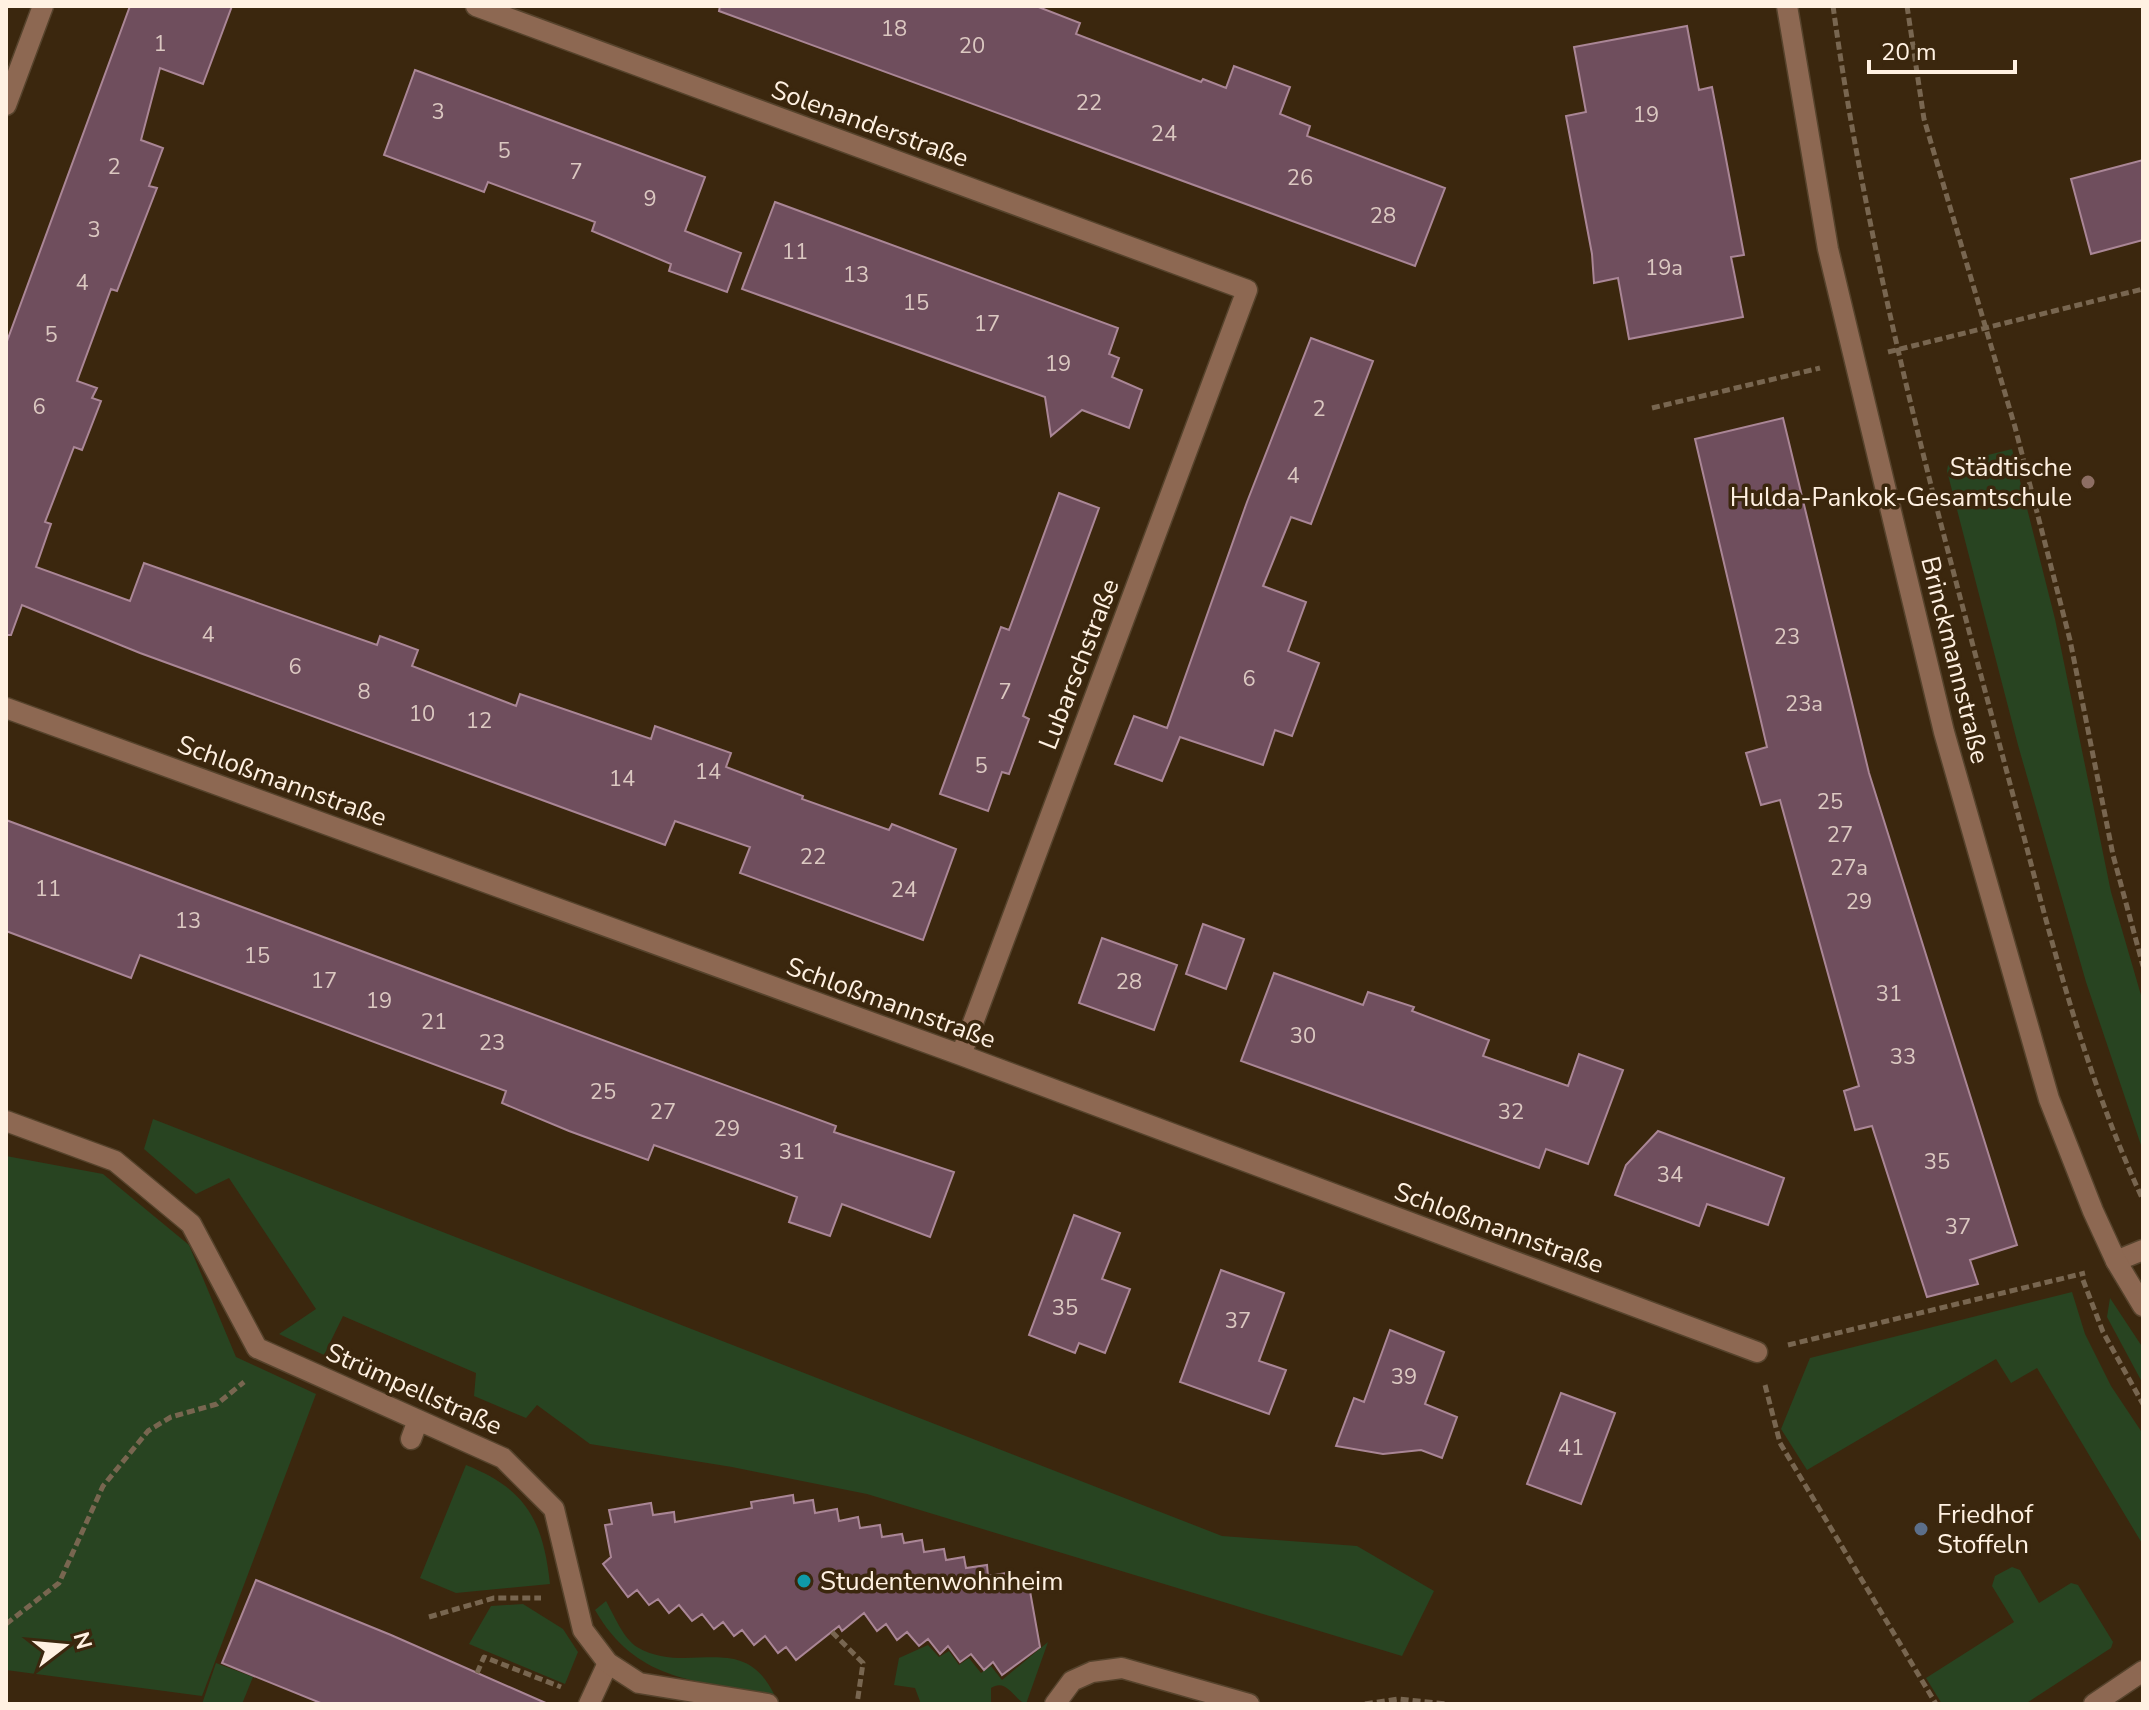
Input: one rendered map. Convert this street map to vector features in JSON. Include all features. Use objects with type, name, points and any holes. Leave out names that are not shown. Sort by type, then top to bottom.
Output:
[{"type":"street","points":[[6,105],[43,6]]},
{"type":"street","name":"Solenanderstraße","points":[[476,6],[1247,290]]},
{"type":"street","name":"Brinckmannstraße","points":[[1787,6],[1828,249],[1944,732],[2049,1099],[2116,1261],[2143,1306]]},
{"type":"street","name":"Lubarschstraße","points":[[961,1055],[1247,290]]},
{"type":"street","name":"Schloßmannstraße","points":[[6,708],[961,1055],[1757,1352]]},
{"type":"street","name":"Strümpellstraße","points":[[6,1121],[115,1161],[191,1224],[257,1348],[414,1430],[503,1458],[554,1509],[583,1630],[608,1663],[639,1683],[768,1704]]},
{"type":"street","points":[[2116,1261],[2143,1250]]},
{"type":"street","points":[[589,1704],[608,1663]]},
{"type":"street","points":[[1055,1704],[1072,1681],[1092,1672],[1122,1668],[1249,1704]]},
{"type":"street","points":[[2094,1704],[2143,1671]]},
{"type":"path","name":"Brinckmannstraße","points":[[1833,6],[1921,450],[2054,943],[2109,1117],[2143,1200]]},
{"type":"path","points":[[1907,6],[1924,119],[1961,255],[1986,329],[2070,640],[2113,855],[2143,966]]},
{"type":"path","points":[[1876,355],[2143,289]]},
{"type":"path","points":[[1652,408],[1825,367]]},
{"type":"path","points":[[1936,1704],[1780,1443],[1757,1352],[2081,1275],[2116,1261]]},
{"type":"path","points":[[2081,1275],[2103,1332],[2143,1404]]},
{"type":"path","points":[[6,1624],[59,1583],[103,1486],[148,1431],[171,1417],[217,1404],[238,1389],[270,1353]]},
{"type":"path","points":[[429,1617],[494,1598],[531,1596],[577,1604]]},
{"type":"path","points":[[832,1632],[863,1663],[857,1704]]},
{"type":"path","points":[[477,1673],[484,1657],[560,1686]]},
{"type":"path","points":[[1365,1704],[1399,1699],[1447,1704]]},
{"type":"green space","points":[[2012,449],[2055,619],[2111,892],[2143,1002],[2143,1151],[2086,982],[2018,745],[1947,471],[1948,465]]},
{"type":"green space","points":[[153,1119],[1222,1536],[1357,1546],[1434,1591],[1402,1656],[867,1494],[732,1467],[590,1444],[537,1405],[526,1418],[474,1396],[476,1373],[343,1316],[324,1355],[279,1334],[316,1309],[229,1178],[196,1194],[144,1149]]},
{"type":"green space","points":[[6,1156],[103,1174],[189,1245],[236,1357],[316,1394],[202,1696],[6,1670]]},
{"type":"green space","points":[[2072,1292],[2085,1334],[2111,1386],[2143,1434],[2143,1545],[2037,1368],[2011,1383],[1996,1359],[1807,1470],[1781,1429],[1810,1358]]},
{"type":"green space","points":[[2110,1298],[2143,1348],[2143,1384],[2107,1317]]},
{"type":"green space","points":[[466,1465],[503,1485],[528,1510],[542,1542],[550,1584],[456,1593],[420,1578]]},
{"type":"green space","points":[[2012,1567],[2020,1570],[2039,1603],[2071,1583],[2078,1585],[2113,1642],[2111,1648],[2025,1704],[1942,1704],[1926,1678],[2014,1622],[1992,1586],[1995,1576]]},
{"type":"green space","points":[[606,1601],[623,1632],[637,1647],[656,1655],[675,1658],[730,1658],[746,1663],[761,1675],[774,1694],[695,1681],[650,1665],[630,1652],[612,1634],[595,1610]]},
{"type":"green space","points":[[523,1604],[563,1629],[578,1652],[565,1684],[469,1644],[491,1606]]},
{"type":"green space","points":[[1048,1642],[1026,1704],[1006,1687],[997,1686],[991,1688],[991,1704],[921,1704],[915,1688],[894,1685],[899,1658],[928,1645],[939,1657],[949,1651],[959,1665],[969,1658],[981,1673],[991,1666],[1002,1680]]},
{"type":"green space","points":[[216,1663],[253,1677],[242,1704],[202,1704]]},
{"type":"building","points":[[130,6],[232,6],[203,84],[160,68],[141,140],[163,148],[149,186],[157,188],[117,291],[111,289],[77,381],[97,388],[92,398],[101,401],[82,450],[74,447],[45,522],[51,524],[36,567],[130,601],[144,563],[377,645],[380,636],[418,650],[412,666],[516,706],[520,694],[651,739],[655,726],[731,753],[726,767],[803,796],[802,799],[889,830],[892,824],[956,849],[923,940],[740,873],[750,847],[675,821],[665,845],[140,653],[22,605],[11,635],[6,635],[6,344]]},
{"type":"building","points":[[720,6],[1036,6],[1080,23],[1076,34],[1201,82],[1203,79],[1226,88],[1234,66],[1290,87],[1280,114],[1310,126],[1307,136],[1445,188],[1415,266],[719,11]]},
{"type":"building","points":[[1687,26],[1699,90],[1712,87],[1723,143],[1744,255],[1731,257],[1743,317],[1629,339],[1618,278],[1594,283],[1592,254],[1566,116],[1586,112],[1574,47]]},
{"type":"building","points":[[415,70],[705,177],[685,231],[741,253],[727,292],[669,271],[671,264],[592,231],[595,222],[488,182],[484,192],[384,155]]},
{"type":"building","points":[[2143,160],[2143,240],[2091,254],[2071,179]]},
{"type":"building","points":[[775,202],[1118,328],[1109,354],[1119,358],[1112,377],[1142,390],[1129,428],[1082,410],[1051,436],[1045,397],[742,289]]},
{"type":"building","points":[[1311,338],[1373,361],[1311,524],[1291,517],[1263,586],[1306,602],[1288,651],[1319,663],[1292,736],[1275,730],[1263,765],[1180,737],[1162,781],[1115,764],[1134,716],[1167,728],[1247,502]]},
{"type":"building","points":[[1783,418],[1869,773],[2017,1245],[1970,1260],[1978,1284],[1927,1297],[1872,1126],[1855,1130],[1844,1091],[1859,1086],[1780,800],[1761,805],[1746,753],[1767,747],[1695,439]]},
{"type":"building","points":[[1059,493],[1099,508],[1023,716],[1029,719],[1009,774],[1002,772],[988,811],[940,794],[1001,627],[1009,630]]},
{"type":"building","points":[[6,820],[836,1126],[834,1132],[954,1172],[930,1237],[842,1204],[830,1236],[789,1222],[797,1197],[654,1145],[648,1160],[569,1131],[502,1103],[506,1091],[140,955],[131,978],[6,931]]},
{"type":"building","points":[[1203,924],[1244,939],[1226,989],[1186,974]]},
{"type":"building","points":[[1102,938],[1177,965],[1154,1030],[1079,1003]]},
{"type":"building","points":[[1274,973],[1363,1005],[1368,992],[1414,1007],[1412,1011],[1489,1040],[1483,1056],[1568,1086],[1579,1054],[1623,1070],[1588,1164],[1546,1149],[1539,1168],[1241,1061]]},
{"type":"building","points":[[1658,1131],[1784,1178],[1768,1225],[1707,1204],[1699,1226],[1615,1195],[1626,1165]]},
{"type":"building","points":[[1074,1215],[1120,1233],[1102,1279],[1130,1289],[1105,1353],[1079,1343],[1075,1353],[1029,1335]]},
{"type":"building","points":[[1221,1270],[1284,1293],[1259,1361],[1286,1370],[1269,1414],[1180,1382]]},
{"type":"building","points":[[1390,1330],[1444,1352],[1425,1404],[1457,1417],[1442,1458],[1421,1450],[1383,1454],[1336,1446],[1354,1398],[1364,1402]]},
{"type":"building","points":[[1561,1393],[1615,1413],[1581,1504],[1527,1484]]},
{"type":"building","name":"Studentenwohnheim","points":[[793,1495],[794,1503],[813,1500],[815,1513],[837,1509],[839,1521],[858,1517],[860,1528],[880,1525],[882,1537],[902,1534],[904,1543],[922,1540],[924,1552],[944,1549],[946,1560],[964,1557],[966,1568],[987,1565],[988,1576],[1007,1573],[1009,1583],[1028,1580],[1040,1647],[1002,1675],[993,1662],[984,1670],[971,1654],[960,1662],[948,1646],[940,1654],[928,1639],[919,1646],[907,1632],[897,1640],[886,1624],[877,1631],[864,1613],[842,1631],[839,1626],[796,1660],[786,1647],[778,1653],[765,1636],[754,1645],[742,1630],[734,1636],[723,1622],[714,1629],[702,1614],[692,1621],[679,1605],[669,1613],[658,1599],[649,1605],[637,1590],[628,1597],[603,1564],[611,1557],[605,1525],[612,1524],[609,1510],[651,1503],[653,1515],[674,1512],[675,1522],[752,1508],[751,1502]]},
{"type":"building","points":[[256,1580],[548,1704],[323,1704],[222,1663]]},
{"type":"place","name":"Städtische Hulda-Pankok-Gesamtschule","points":[[2088,482]]},
{"type":"place","name":"Friedhof Stoffeln","points":[[1921,1529]]},
{"type":"place","name":"Studentenwohnheim","points":[[804,1581]]}]
